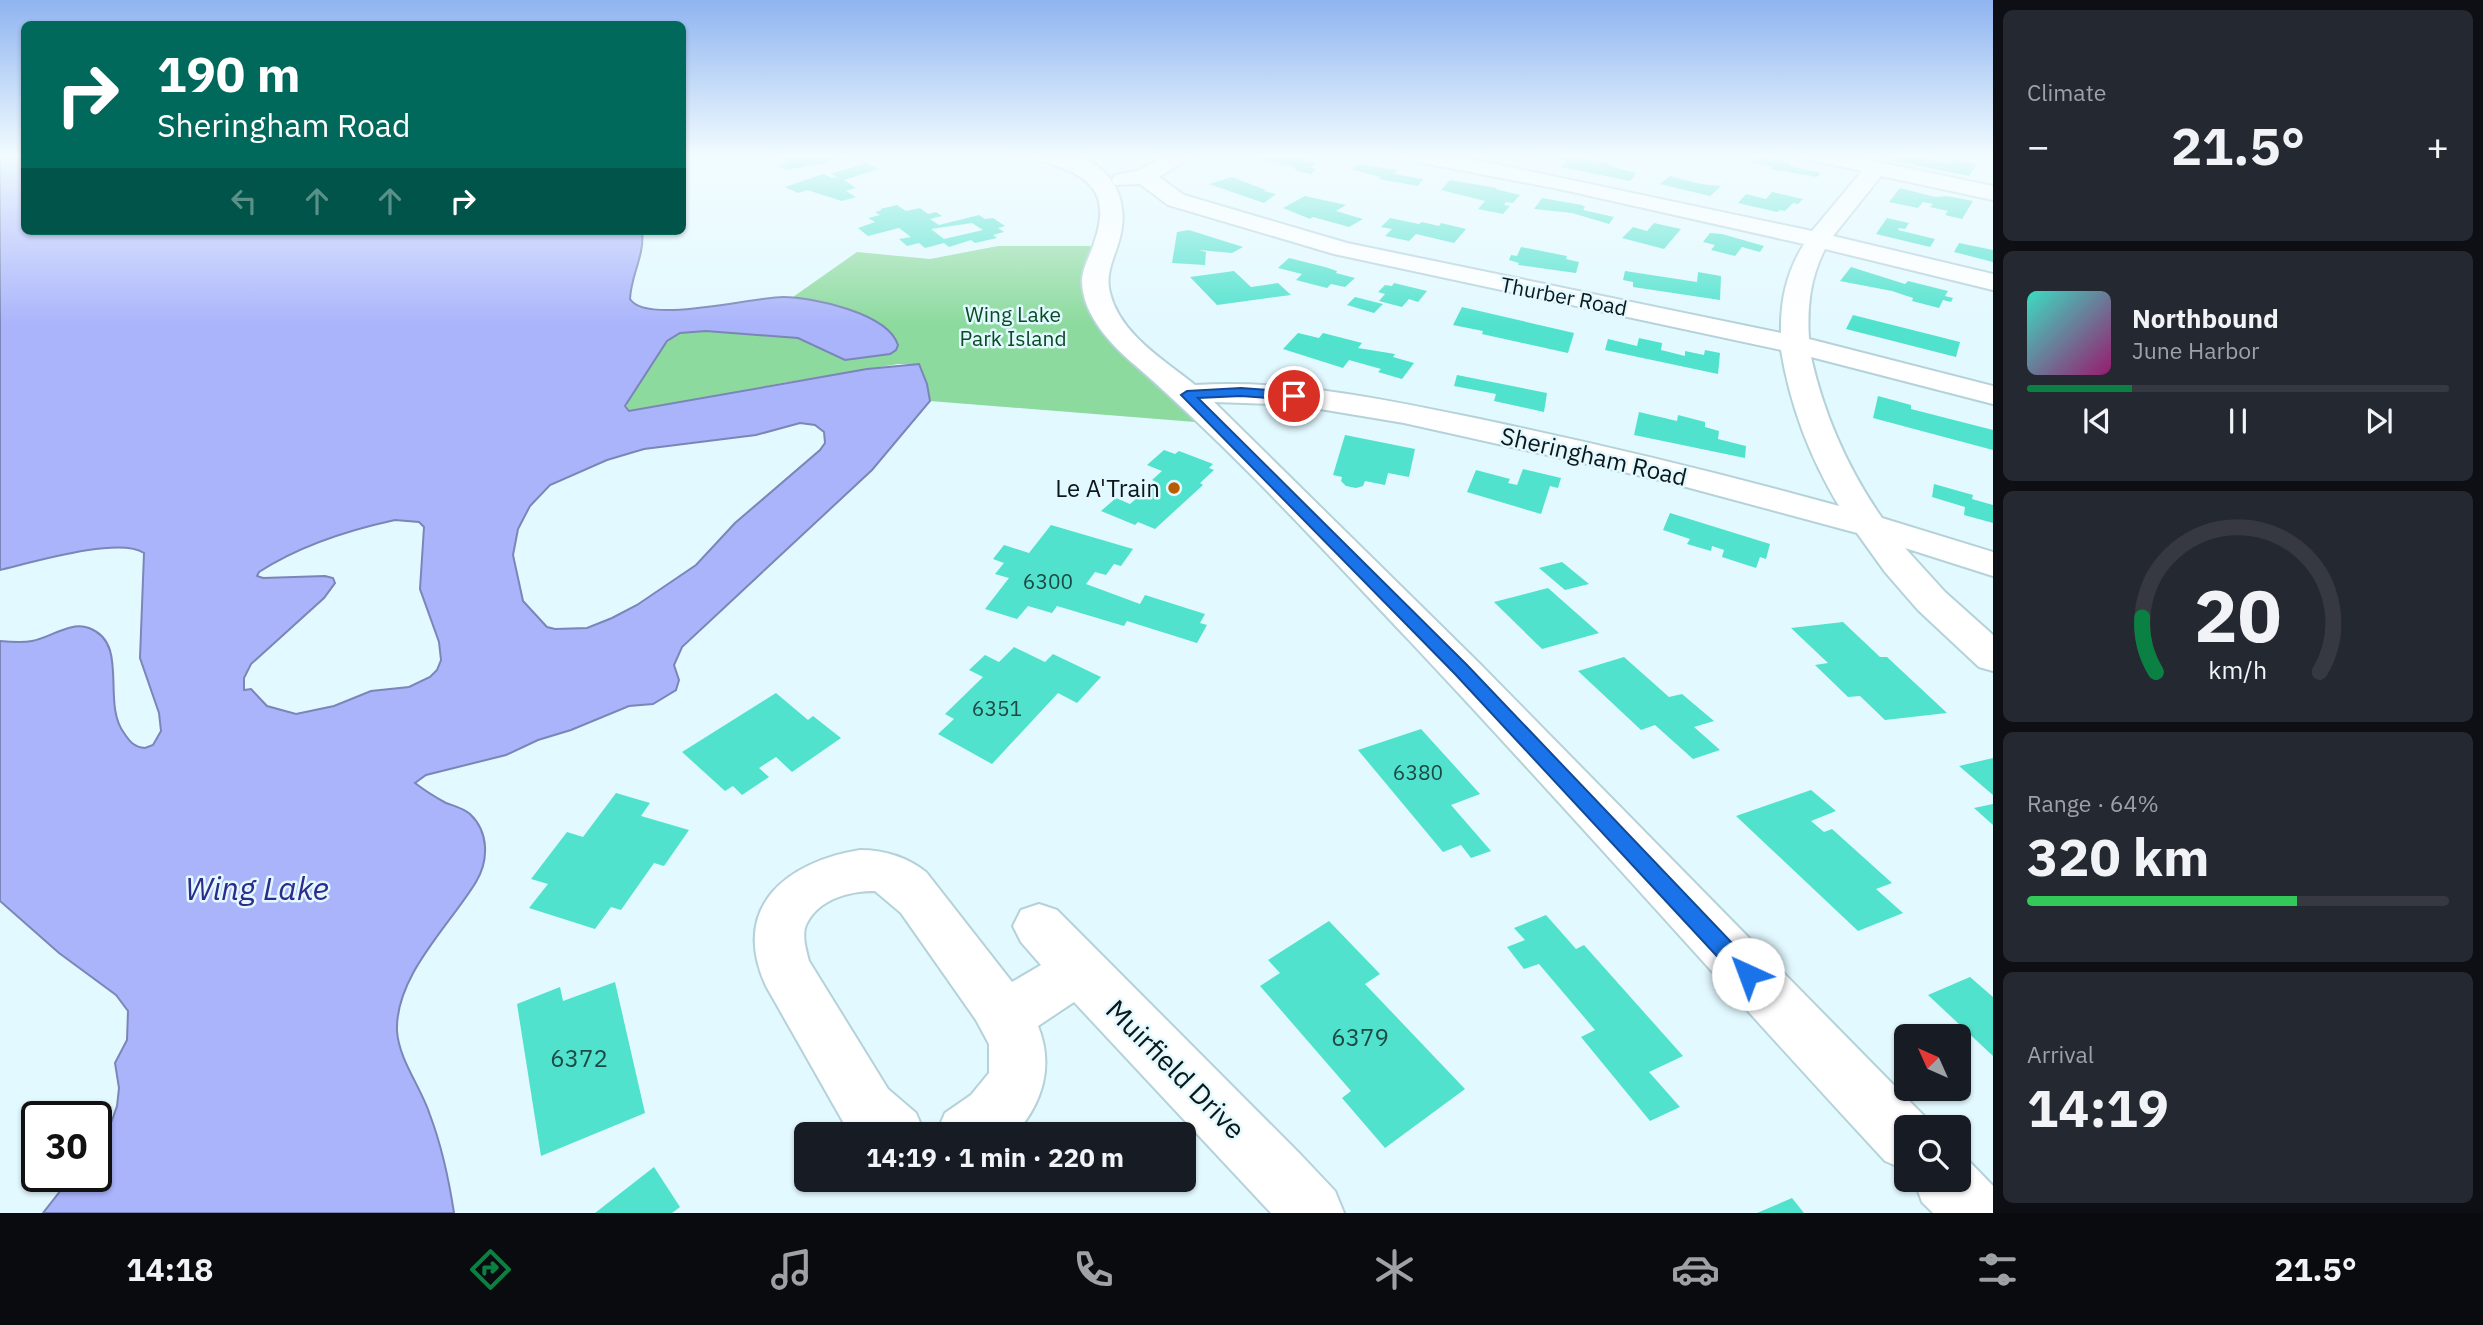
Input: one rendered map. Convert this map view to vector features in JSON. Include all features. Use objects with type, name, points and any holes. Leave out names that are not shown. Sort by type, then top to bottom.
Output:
[{"type":"street","points":[[1113,212],[1096,272],[1100,302],[1129,345],[1253,457],[1461,669],[1894,1127]]},
{"type":"street","name":"Thurber Road","points":[[1216,212],[1343,249],[1794,344],[1993,395]]},
{"type":"street","points":[[1692,212],[1993,282]]},
{"type":"street","points":[[1842,212],[1805,264],[1799,278],[1794,307],[1794,344],[1811,410],[1821,438],[1844,485],[1869,525],[1898,564],[1942,611],[1993,657]]},
{"type":"street","name":"Sheringham Road","points":[[1187,395],[1213,392],[1274,394],[1366,406],[1562,447],[1869,525],[1993,564]]},
{"type":"street","points":[[879,1122],[867,1110],[785,969],[779,947],[782,920],[798,898],[821,881],[853,871],[887,873],[903,882],[919,898],[1005,1017],[1018,1044],[1020,1074],[1006,1099],[988,1122]]},
{"type":"street","name":"Muirfield Drive","points":[[1039,926],[1078,970],[1277,1172],[1313,1213]]},
{"type":"street","points":[[1005,1017],[1078,970]]},
{"type":"street","points":[[1956,1192],[1976,1213]]},
{"type":"green space","name":"Wing Lake Park Island","points":[[998,246],[1091,246],[1084,288],[1208,423],[930,401],[919,364],[898,364],[634,412],[626,410],[632,394],[664,346],[676,335],[685,333],[739,332],[794,337],[804,339],[838,356],[864,358],[849,310],[793,297],[857,252],[930,259]]},
{"type":"water","name":"Wing Lake","points":[[0,212],[21,212],[21,235],[642,235],[642,248],[630,299],[640,306],[656,310],[678,310],[768,298],[812,300],[865,316],[880,324],[898,345],[890,354],[845,360],[798,338],[706,331],[680,333],[667,341],[625,406],[629,411],[867,369],[919,364],[927,384],[930,401],[872,470],[682,647],[674,665],[679,680],[676,690],[653,704],[629,706],[506,755],[426,775],[415,783],[442,801],[470,814],[481,829],[485,846],[483,865],[476,882],[414,971],[399,1011],[397,1031],[406,1063],[426,1105],[438,1139],[454,1213],[43,1213],[59,1192],[112,1192],[112,1120],[119,1088],[115,1063],[127,1040],[128,1011],[116,995],[59,953],[0,901],[0,641],[28,642],[67,628],[89,628],[109,646],[115,706],[126,736],[135,745],[145,748],[153,745],[161,731],[159,713],[140,658],[144,553],[115,548],[74,552],[0,570]],"holes":[[[800,423],[815,425],[824,432],[825,443],[820,450],[735,523],[696,565],[637,605],[587,628],[555,629],[547,627],[523,601],[513,555],[518,529],[530,506],[550,485],[607,460],[644,449],[756,435]],[[395,520],[419,522],[424,527],[420,589],[439,642],[441,660],[430,677],[409,687],[371,691],[334,706],[296,714],[267,706],[251,689],[244,690],[244,678],[251,664],[324,598],[335,583],[333,578],[325,576],[263,578],[257,576],[259,572],[291,554],[360,529]]]},
{"type":"building","points":[[875,212],[936,212],[942,216],[930,219],[939,225],[979,215],[985,219],[993,218],[1005,226],[998,228],[1004,232],[993,235],[997,238],[975,243],[971,240],[949,247],[944,243],[925,248],[919,243],[907,246],[899,239],[911,237],[899,228],[868,236],[858,228],[875,222],[868,218],[880,215]],"holes":[[[972,223],[983,230],[944,239],[931,229]]]},
{"type":"building","points":[[1292,212],[1338,212],[1363,219],[1349,227],[1313,217],[1310,219]]},
{"type":"building","points":[[1559,212],[1590,212],[1614,217],[1609,224]]},
{"type":"building","points":[[1948,212],[1967,212],[1962,219],[1945,215]]},
{"type":"building","points":[[1390,218],[1439,226],[1441,223],[1466,229],[1454,243],[1416,234],[1409,241],[1385,236],[1392,229],[1381,227]]},
{"type":"building","points":[[1887,218],[1909,223],[1905,229],[1898,230],[1935,239],[1930,247],[1876,234]]},
{"type":"building","points":[[1654,223],[1681,229],[1664,249],[1622,238],[1633,227],[1647,231]]},
{"type":"building","points":[[1189,230],[1243,247],[1232,253],[1199,250],[1206,252],[1205,265],[1172,263],[1177,232]]},
{"type":"building","points":[[1710,233],[1764,246],[1760,252],[1742,247],[1735,256],[1711,250],[1715,245],[1703,242]]},
{"type":"building","points":[[1959,243],[1993,250],[1993,262],[1954,252]]},
{"type":"building","points":[[1521,247],[1567,256],[1566,259],[1579,262],[1576,273],[1518,265],[1519,263],[1509,260],[1511,255],[1517,256]]},
{"type":"building","points":[[1289,258],[1355,278],[1345,287],[1331,284],[1327,288],[1296,280],[1302,274],[1278,268]]},
{"type":"building","points":[[1851,267],[1905,284],[1908,281],[1948,291],[1945,296],[1953,298],[1951,302],[1943,300],[1939,308],[1912,301],[1913,298],[1892,291],[1840,281]]},
{"type":"building","points":[[1234,271],[1251,287],[1278,283],[1291,295],[1217,305],[1190,277]]},
{"type":"building","points":[[1625,271],[1697,282],[1698,272],[1721,276],[1720,300],[1633,287],[1633,282],[1623,280]]},
{"type":"building","points":[[1394,283],[1427,291],[1418,302],[1409,299],[1402,307],[1379,301],[1385,294],[1378,292],[1385,285],[1392,286]]},
{"type":"building","points":[[1355,297],[1383,304],[1374,313],[1347,305]]},
{"type":"building","points":[[1462,307],[1574,333],[1568,353],[1453,325]]},
{"type":"building","points":[[1853,315],[1960,342],[1956,357],[1846,329]]},
{"type":"building","points":[[1298,333],[1319,338],[1323,333],[1362,343],[1358,348],[1395,354],[1393,357],[1414,363],[1402,379],[1378,372],[1381,369],[1349,360],[1343,368],[1283,349]]},
{"type":"building","points":[[1639,338],[1662,343],[1661,350],[1685,356],[1685,351],[1704,355],[1705,350],[1720,353],[1718,374],[1605,350],[1608,339],[1637,346]]},
{"type":"building","points":[[1457,375],[1547,393],[1544,412],[1494,401],[1496,394],[1454,386]]},
{"type":"building","points":[[1878,396],[1911,405],[1911,409],[1993,430],[1993,450],[1873,418]]},
{"type":"building","points":[[1639,412],[1677,421],[1678,415],[1705,422],[1705,427],[1719,431],[1718,439],[1746,446],[1745,458],[1634,435]]},
{"type":"building","points":[[1345,435],[1415,449],[1409,477],[1388,473],[1385,485],[1365,481],[1363,486],[1356,488],[1346,486],[1341,481],[1342,477],[1333,475]]},
{"type":"building","name":"Le A'Train","points":[[1164,450],[1175,454],[1179,451],[1213,464],[1209,468],[1214,470],[1200,483],[1203,485],[1155,529],[1138,522],[1135,525],[1101,511],[1116,498],[1130,504],[1156,482],[1152,480],[1162,471],[1147,465]]},
{"type":"building","points":[[1523,469],[1561,478],[1558,488],[1550,486],[1541,514],[1467,492],[1476,470],[1510,479],[1508,483],[1517,485]]},
{"type":"building","points":[[1934,484],[1973,495],[1972,499],[1993,505],[1993,523],[1964,515],[1965,507],[1932,497]]},
{"type":"building","points":[[1670,513],[1770,544],[1766,559],[1760,557],[1756,568],[1722,557],[1724,550],[1712,546],[1711,551],[1687,544],[1690,539],[1663,530]]},
{"type":"building","points":[[1051,525],[1133,549],[1121,566],[1114,564],[1106,575],[1095,572],[1086,584],[1140,604],[1145,595],[1205,614],[1200,623],[1207,625],[1197,643],[1127,621],[1124,626],[1057,606],[1052,613],[1028,606],[1017,619],[985,609],[1009,578],[995,574],[1004,563],[993,559],[1004,545],[1029,553]]},
{"type":"building","points":[[1562,562],[1589,584],[1565,590],[1539,568]]},
{"type":"building","points":[[1548,588],[1599,633],[1542,649],[1494,602]]},
{"type":"building","points":[[1843,622],[1880,657],[1887,657],[1947,713],[1885,720],[1860,696],[1848,697],[1815,665],[1828,663],[1791,628]]},
{"type":"building","points":[[1014,647],[1045,662],[1053,654],[1101,677],[1077,703],[1058,693],[992,764],[938,734],[954,719],[945,714],[983,677],[969,670],[985,655],[999,662]]},
{"type":"building","points":[[1624,657],[1669,697],[1682,694],[1714,721],[1694,727],[1720,750],[1693,759],[1655,725],[1641,730],[1578,671]]},
{"type":"building","points":[[776,693],[808,720],[813,716],[841,738],[792,772],[776,757],[759,768],[769,777],[742,795],[733,786],[725,791],[682,752]]},
{"type":"building","points":[[1421,729],[1480,794],[1451,805],[1491,851],[1471,858],[1461,845],[1443,852],[1358,750]]},
{"type":"building","points":[[1993,758],[1993,795],[1959,766]]},
{"type":"building","points":[[1811,790],[1836,811],[1811,821],[1824,832],[1832,829],[1892,883],[1876,889],[1903,913],[1858,931],[1736,816]]},
{"type":"building","points":[[616,793],[650,803],[641,816],[689,830],[664,866],[654,863],[621,910],[611,907],[595,929],[529,908],[548,884],[531,879],[567,832],[583,837]]},
{"type":"building","points":[[1993,804],[1993,825],[1974,808]]},
{"type":"building","points":[[1546,915],[1576,949],[1584,945],[1683,1056],[1649,1072],[1680,1107],[1650,1121],[1581,1037],[1595,1030],[1539,964],[1524,969],[1507,947],[1525,940],[1514,928]]},
{"type":"building","points":[[1329,921],[1380,974],[1365,984],[1465,1089],[1385,1148],[1342,1098],[1351,1091],[1260,986],[1280,973],[1268,960]]},
{"type":"building","points":[[1970,977],[1993,997],[1993,1056],[1971,1035],[1971,1024],[1959,1024],[1928,995]]},
{"type":"building","points":[[615,982],[645,1113],[541,1156],[517,1004],[560,987],[563,1001]]},
{"type":"building","points":[[654,1167],[680,1207],[672,1213],[595,1213]]},
{"type":"building","points":[[1792,1198],[1804,1213],[1757,1213]]},
{"type":"place","name":"Le A'Train","points":[[1174,488]]},
{"type":"route","points":[[1294,396],[1241,392],[1187,395],[1253,457],[1461,669],[1748,974]]}]
